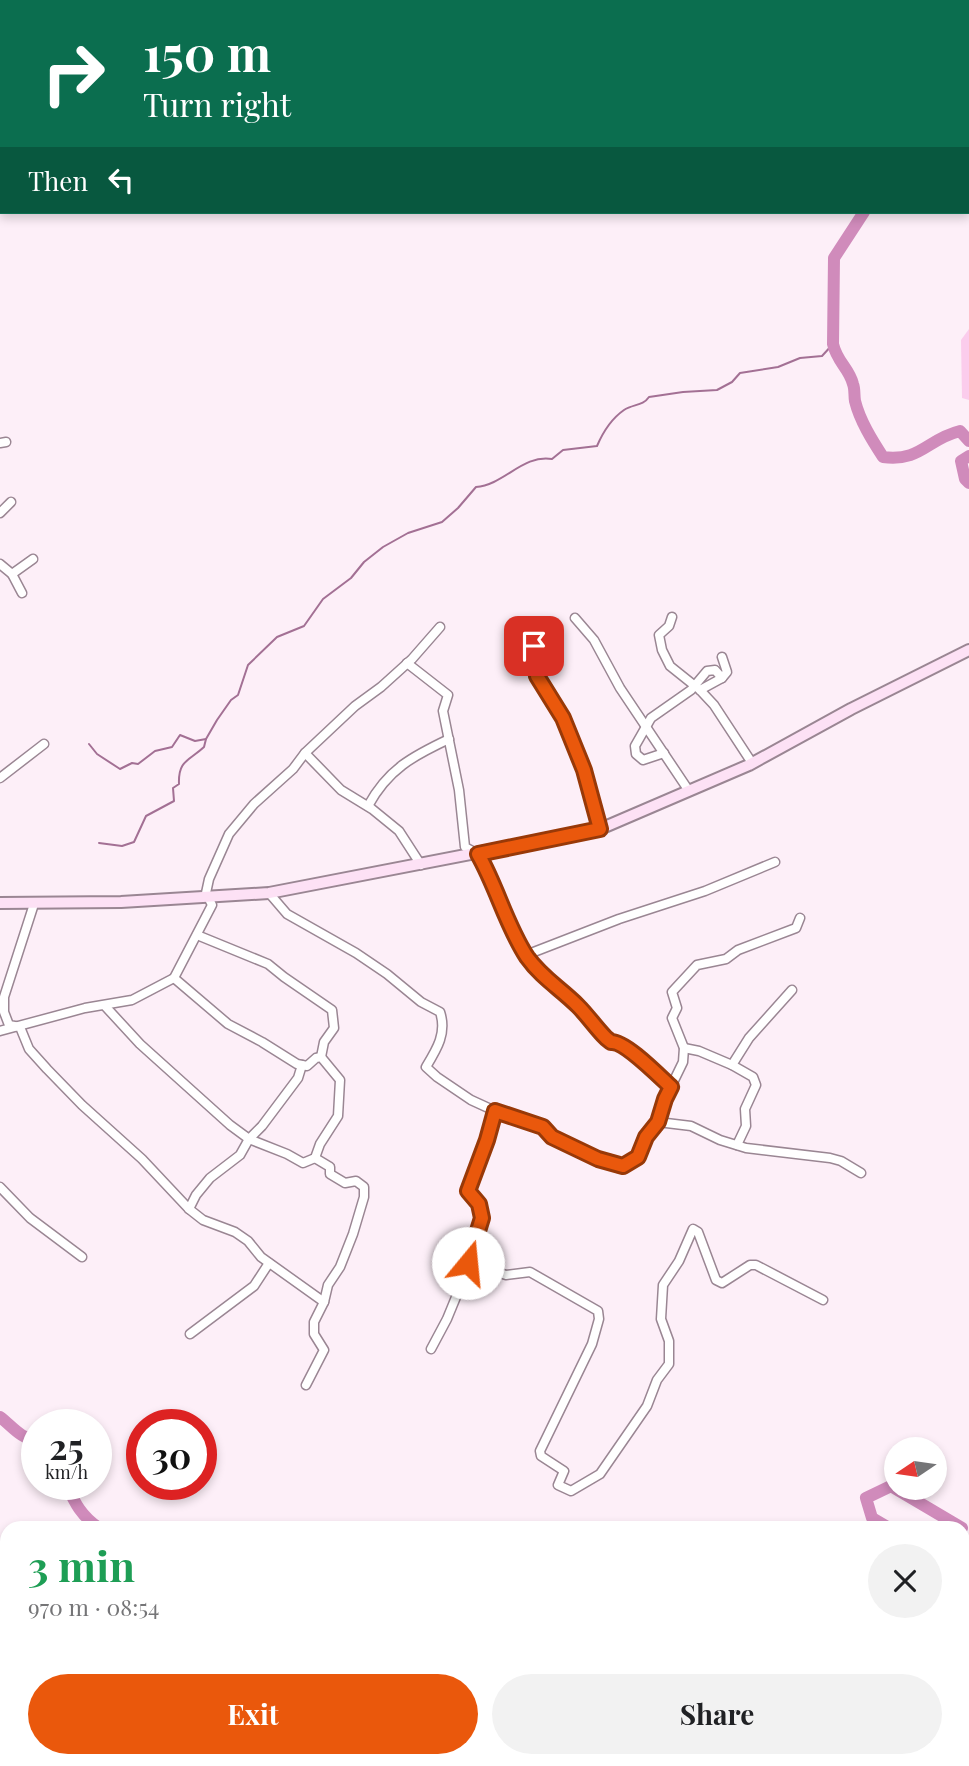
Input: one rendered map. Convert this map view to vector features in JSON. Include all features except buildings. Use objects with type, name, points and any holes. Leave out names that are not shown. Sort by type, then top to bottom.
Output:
[{"type":"street","points":[[0,513],[11,502]]},
{"type":"street","points":[[12,574],[33,559]]},
{"type":"street","points":[[0,564],[12,574],[22,593]]},
{"type":"street","points":[[672,617],[669,626],[659,635],[662,650],[670,666],[714,705],[752,763]]},
{"type":"street","points":[[575,618],[594,640],[620,688],[689,791]]},
{"type":"street","points":[[0,1031],[132,1000],[174,978],[212,905],[206,892],[209,879],[229,834],[254,804],[293,769],[305,753],[355,706],[407,663],[440,627]]},
{"type":"street","points":[[513,645],[530,640],[542,659],[543,666],[537,676],[563,718],[584,770],[600,829]]},
{"type":"street","points":[[0,903],[121,902],[270,893],[600,829],[752,763],[851,709],[969,650]]},
{"type":"street","points":[[664,753],[643,760],[636,754],[635,746],[651,718],[691,690],[722,678],[726,672],[722,657]]},
{"type":"street","points":[[407,663],[448,695],[443,711],[459,789],[465,847],[478,854],[492,878],[526,955],[541,974],[578,1006],[606,1038],[629,1049],[671,1087]]},
{"type":"street","points":[[368,806],[377,789],[396,768],[449,739]]},
{"type":"street","points":[[0,778],[44,744]]},
{"type":"street","points":[[305,753],[341,790],[368,806],[399,831],[421,864]]},
{"type":"street","points":[[526,955],[619,919],[705,891],[775,862]]},
{"type":"street","points":[[270,893],[287,914],[356,953],[421,1002],[440,1012],[445,1026],[438,1048],[426,1067],[437,1077],[471,1100],[543,1127],[552,1137],[598,1159],[623,1166],[638,1157],[646,1137],[658,1122],[665,1099],[683,1062],[684,1048],[672,1018],[677,1008],[672,992],[696,965],[726,960],[738,950],[796,928],[800,918]]},
{"type":"street","points":[[20,1027],[9,1025],[6,1020],[4,997],[34,904]]},
{"type":"street","points":[[197,934],[268,964],[332,1010],[334,1028],[324,1042],[321,1057]]},
{"type":"street","points":[[174,978],[228,1024],[302,1065],[307,1066],[321,1057]]},
{"type":"street","points":[[732,1065],[749,1038],[792,990]]},
{"type":"street","points":[[105,1006],[199,1099],[249,1139],[303,1163],[315,1158],[320,1144],[338,1116],[340,1080],[321,1057]]},
{"type":"street","points":[[20,1027],[29,1049],[47,1069],[142,1159],[189,1209],[203,1220],[235,1232],[248,1241],[261,1257],[324,1302]]},
{"type":"street","points":[[684,1048],[699,1051],[753,1077],[756,1085],[745,1109],[746,1126],[737,1145]]},
{"type":"street","points":[[189,1209],[196,1195],[216,1173],[240,1155],[249,1139],[298,1078],[302,1065]]},
{"type":"street","points":[[431,1349],[447,1319],[482,1218],[479,1204],[468,1191],[495,1111]]},
{"type":"street","points":[[658,1122],[691,1126],[737,1145],[831,1158],[861,1172]]},
{"type":"street","points":[[306,1385],[324,1350],[314,1334],[314,1322],[324,1302],[328,1285],[340,1267],[365,1197],[364,1186],[356,1181],[345,1183],[337,1179],[330,1174],[330,1167],[315,1158]]},
{"type":"street","points":[[0,1187],[30,1218],[82,1257]]},
{"type":"street","points":[[468,1263],[506,1275],[530,1272],[598,1311],[599,1318],[592,1345],[540,1451],[544,1460],[565,1471],[558,1485],[571,1492],[600,1474],[647,1406],[657,1380],[669,1364],[668,1342],[661,1319],[663,1285],[694,1229],[698,1232],[716,1280],[722,1283],[750,1265],[756,1265],[822,1300]]},
{"type":"street","points":[[190,1334],[254,1286],[270,1263]]},
{"type":"shaded area","points":[[969,329],[969,400],[962,398],[961,340]]},
{"type":"waterway","points":[[863,214],[834,258],[833,344],[851,378],[863,423],[883,457],[896,458],[915,453],[960,431],[969,441]]},
{"type":"waterway","points":[[99,843],[122,846],[134,842],[146,816],[174,801],[173,788],[179,784],[180,770],[204,747],[217,720],[231,700],[238,695],[248,665],[277,637],[304,626],[323,599],[351,578],[364,562],[383,547],[408,533],[442,522],[476,487],[496,481],[532,461],[552,459],[563,450],[597,446],[615,417],[649,397],[717,390],[732,382],[740,373],[778,367],[800,358],[822,356],[833,344]]},
{"type":"waterway","points":[[969,456],[961,461],[965,479],[969,483]]},
{"type":"waterway","points":[[89,744],[97,754],[120,769],[132,763],[138,764],[155,751],[172,747],[180,735],[195,741],[206,739]]},
{"type":"waterway","points":[[0,1417],[21,1435]]},
{"type":"waterway","points":[[877,1521],[872,1518],[866,1498],[891,1486],[950,1521]]},
{"type":"waterway","points":[[74,1500],[90,1521]]},
{"type":"route","points":[[468,1263],[482,1218],[479,1204],[468,1191],[495,1111],[543,1127],[552,1137],[598,1159],[623,1166],[638,1157],[646,1137],[658,1122],[671,1087],[629,1049],[606,1038],[578,1006],[541,974],[516,937],[492,878],[478,854],[600,829],[584,770],[563,718],[537,676],[543,666],[534,646]]}]
